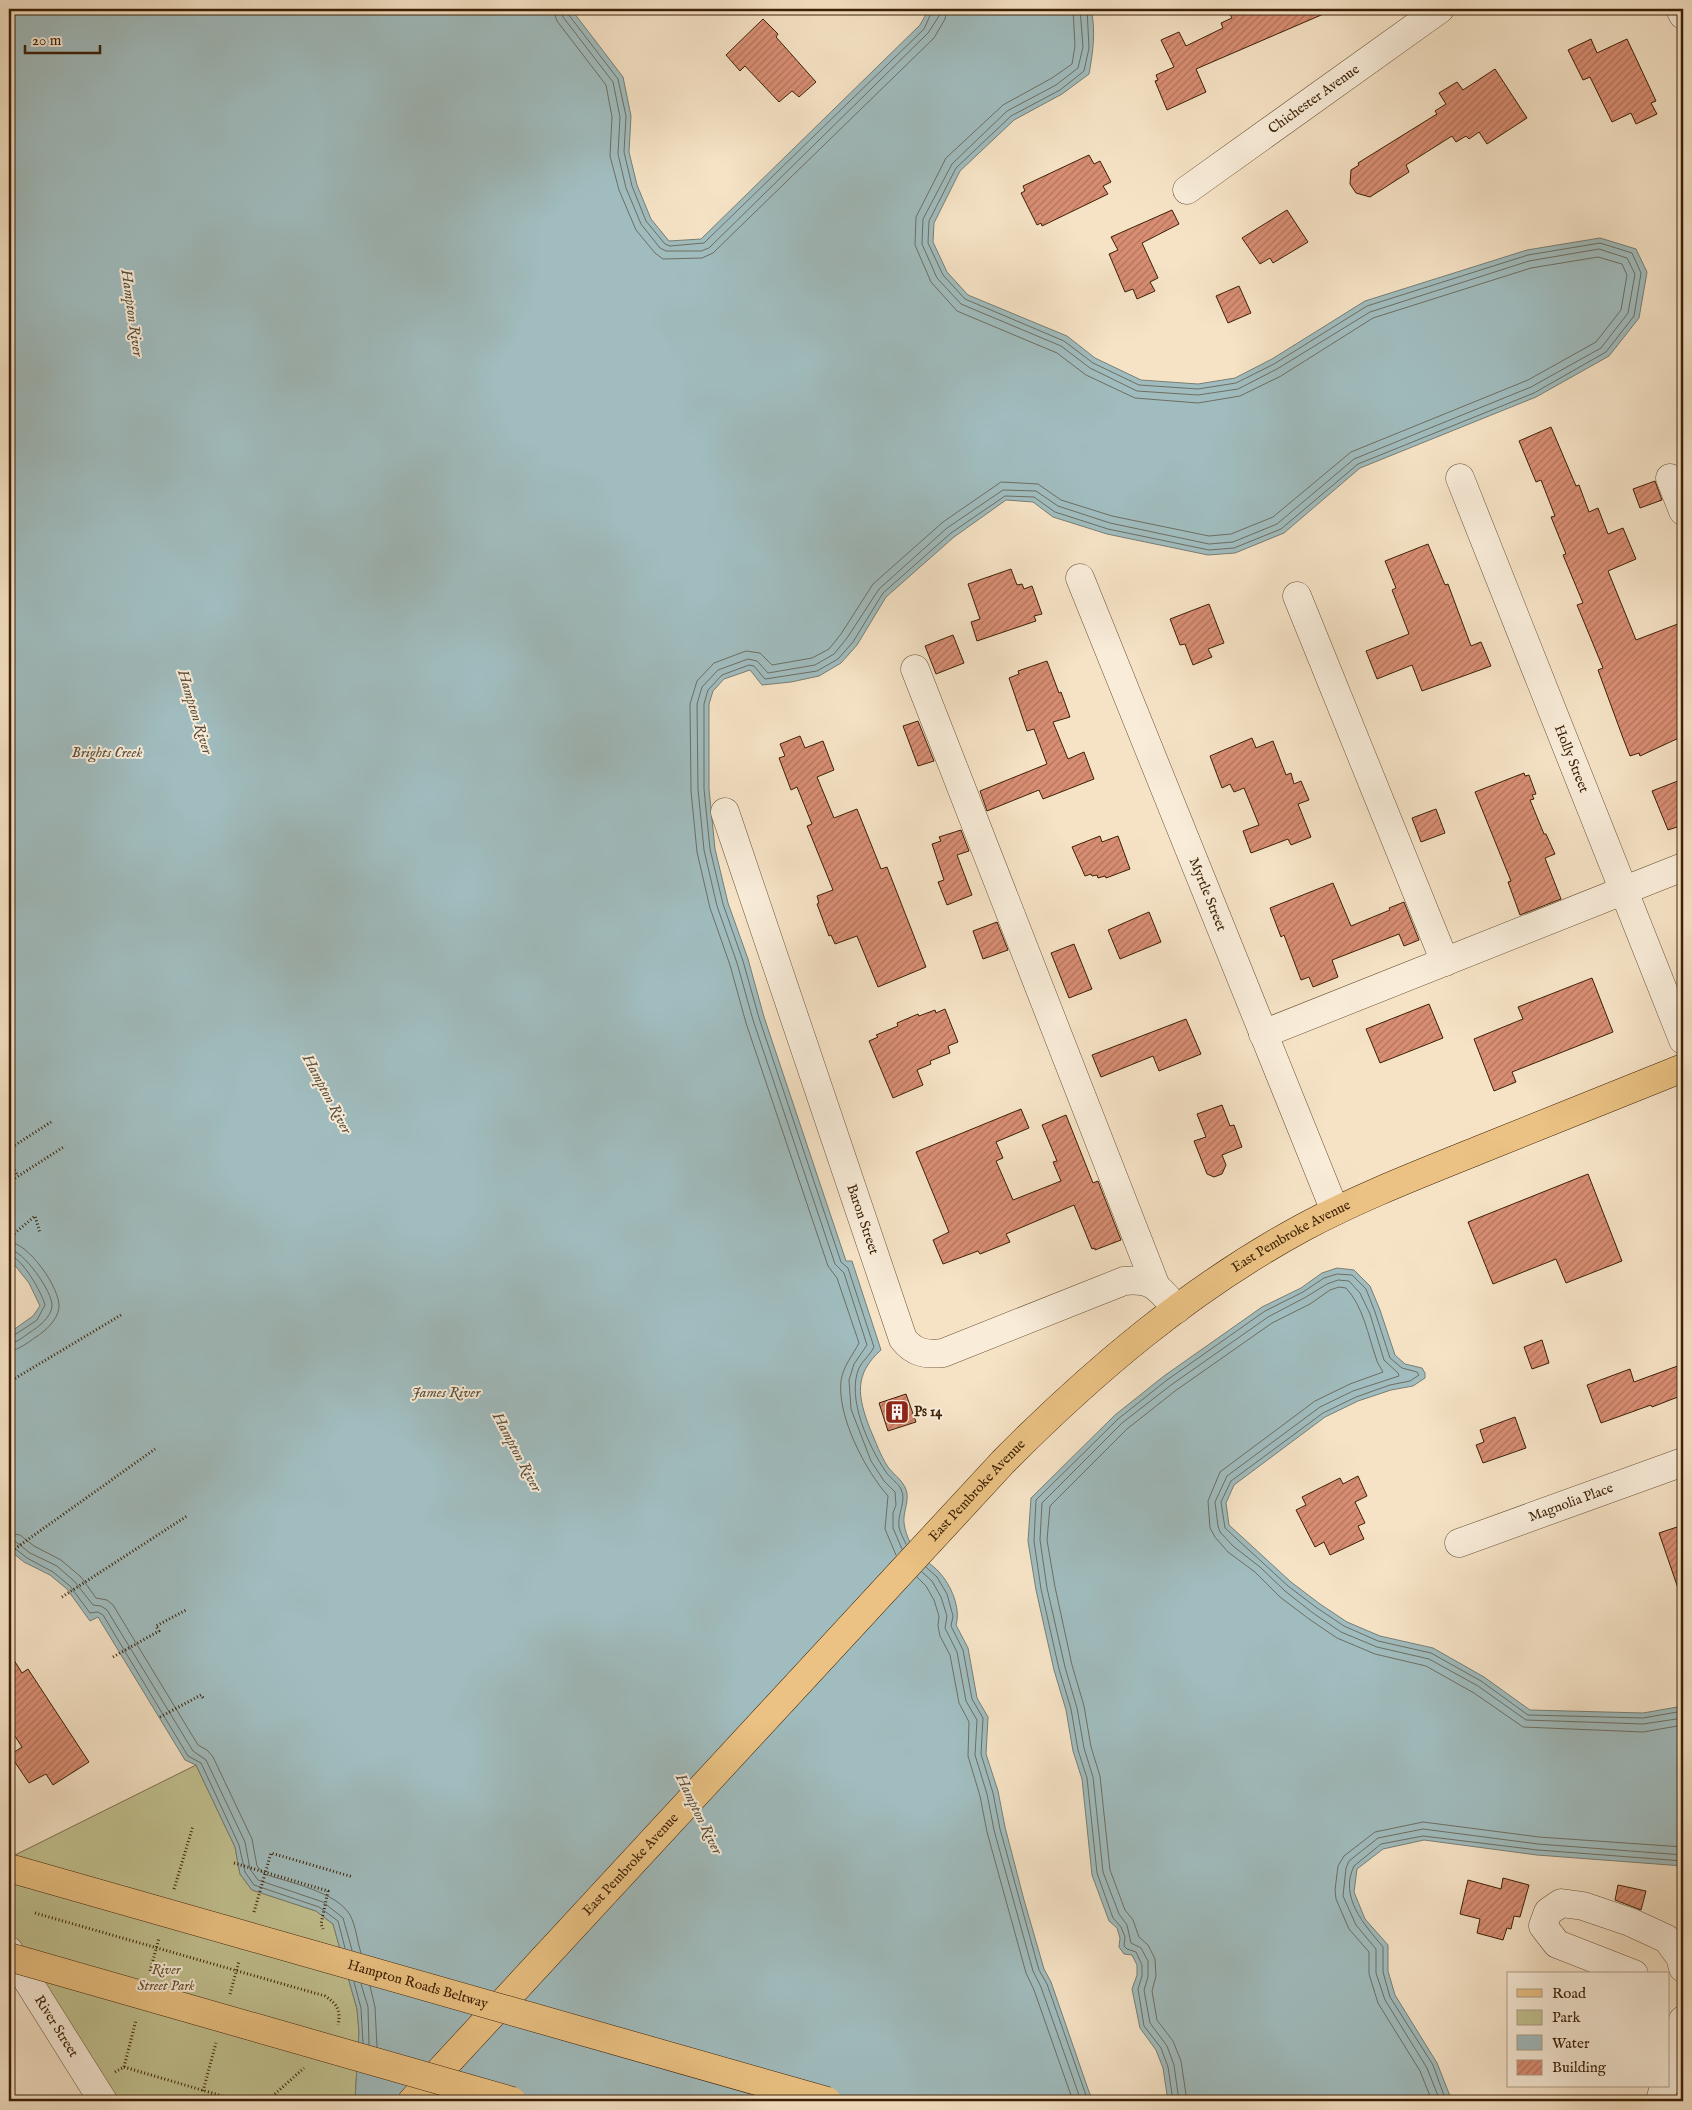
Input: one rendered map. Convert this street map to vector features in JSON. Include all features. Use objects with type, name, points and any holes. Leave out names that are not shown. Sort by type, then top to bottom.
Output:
[{"type":"main road","name":"East Pembroke Avenue","points":[[412,2101],[1016,1450],[1079,1388],[1122,1351],[1177,1309],[1263,1252],[1335,1211],[1683,1068]]},
{"type":"main road","name":"Hampton Roads Beltway","points":[[9,1868],[827,2101]]},
{"type":"main road","points":[[9,1957],[512,2101]]},
{"type":"street","name":"Chichester Avenue","points":[[1188,190],[1440,9]]},
{"type":"street","points":[[1680,9],[1683,15]]},
{"type":"street","name":"Holly Street","points":[[1460,478],[1683,1040]]},
{"type":"street","points":[[1670,478],[1683,511]]},
{"type":"street","name":"Myrtle Street","points":[[1080,578],[1335,1211]]},
{"type":"street","points":[[1297,596],[1445,962]]},
{"type":"street","points":[[915,669],[1155,1284],[1177,1309]]},
{"type":"street","name":"Baron Street","points":[[725,812],[903,1339],[909,1346],[917,1352],[943,1353],[1124,1281],[1140,1280],[1155,1284]]},
{"type":"street","points":[[1263,1034],[1683,867]]},
{"type":"street","name":"Magnolia Place","points":[[1459,1543],[1683,1462]]},
{"type":"street","points":[[1629,1972],[1557,1944],[1543,1926],[1548,1912],[1561,1902],[1583,1906],[1630,1922],[1666,1939],[1680,1957],[1683,1967],[1670,1973]]},
{"type":"street","name":"River Street","points":[[9,1951],[103,2101]]},
{"type":"street","points":[[1670,2065],[1683,2020]]},
{"type":"street","points":[[1660,2101],[1663,2088]]},
{"type":"path","points":[[9,1149],[51,1122]]},
{"type":"path","points":[[9,1182],[65,1146]]},
{"type":"path","points":[[9,1162],[18,1176]]},
{"type":"path","points":[[9,1238],[34,1216],[40,1233]]},
{"type":"path","points":[[9,1382],[121,1314]]},
{"type":"path","points":[[9,1554],[155,1449]]},
{"type":"path","points":[[62,1597],[187,1516]]},
{"type":"path","points":[[113,1657],[159,1631],[156,1626],[186,1610]]},
{"type":"path","points":[[160,1717],[201,1695],[204,1699]]},
{"type":"path","points":[[258,1900],[271,1853],[353,1877]]},
{"type":"path","points":[[234,1863],[328,1890],[321,1924]]},
{"type":"path","points":[[35,1913],[325,1996],[338,2008],[340,2016],[334,2032]]},
{"type":"path","points":[[267,2101],[311,2062]]},
{"type":"path","points":[[124,2067],[240,2101]]},
{"type":"green space","name":"River Street Park","points":[[196,1765],[235,1847],[240,1874],[252,1890],[316,1911],[333,1924],[357,2009],[359,2032],[355,2101],[99,2101],[9,1960],[9,1858]]},
{"type":"water","name":"James River","points":[[9,9],[571,9],[623,77],[631,116],[629,152],[637,185],[651,219],[669,241],[701,239],[920,25],[929,9],[1091,9],[1093,42],[1089,74],[1062,94],[1014,120],[960,171],[934,223],[933,242],[947,272],[968,295],[1067,336],[1095,358],[1141,380],[1198,384],[1235,378],[1272,359],[1365,301],[1527,250],[1600,238],[1636,249],[1647,272],[1639,318],[1609,356],[1536,397],[1360,468],[1284,533],[1235,553],[1208,555],[1107,534],[1053,517],[1033,502],[1006,500],[954,537],[886,597],[857,645],[841,663],[819,676],[791,682],[762,685],[750,670],[724,679],[713,691],[709,704],[709,789],[715,849],[728,903],[846,1261],[852,1261],[881,1350],[872,1359],[862,1378],[860,1387],[863,1407],[870,1429],[883,1458],[888,1467],[903,1484],[906,1491],[904,1521],[910,1542],[914,1549],[943,1577],[954,1597],[957,1611],[956,1625],[968,1648],[977,1698],[988,1717],[986,1754],[998,1791],[1005,1827],[1024,1900],[1044,1969],[1051,1982],[1088,2089],[1092,2099],[1096,2101],[355,2101],[359,2032],[357,2009],[333,1924],[316,1911],[252,1890],[240,1874],[235,1847],[196,1765],[185,1760],[98,1617],[90,1621],[67,1589],[50,1575],[24,1562],[9,1550],[9,1333],[33,1316],[40,1306],[29,1283],[9,1258]]},
{"type":"water","points":[[1337,1268],[1354,1270],[1370,1286],[1395,1355],[1405,1364],[1422,1368],[1425,1378],[1413,1386],[1391,1390],[1358,1401],[1325,1417],[1234,1485],[1226,1503],[1229,1525],[1291,1582],[1347,1622],[1380,1636],[1433,1648],[1484,1677],[1530,1710],[1643,1713],[1683,1706],[1683,1866],[1537,1855],[1424,1840],[1383,1849],[1357,1869],[1354,1892],[1365,1919],[1388,1945],[1388,1971],[1395,1995],[1437,2063],[1452,2101],[1168,2101],[1163,2068],[1156,2050],[1140,2028],[1132,1989],[1137,1975],[1137,1965],[1132,1955],[1124,1954],[1119,1947],[1120,1938],[1117,1928],[1109,1921],[1092,1875],[1082,1779],[1073,1751],[1066,1710],[1054,1670],[1036,1590],[1028,1541],[1031,1498],[1115,1415],[1164,1376],[1262,1307],[1301,1288],[1322,1273]]},
{"type":"building","points":[[1227,9],[1335,9],[1196,69],[1206,92],[1167,110],[1155,81],[1158,80],[1156,75],[1174,67],[1161,40],[1179,32],[1186,46],[1223,28],[1221,23],[1232,18]]},
{"type":"building","points":[[763,19],[778,34],[776,37],[816,82],[799,97],[792,91],[779,102],[745,66],[740,71],[726,55]]},
{"type":"building","points":[[1591,39],[1597,53],[1627,39],[1656,101],[1651,103],[1657,114],[1636,124],[1631,113],[1612,122],[1590,77],[1583,80],[1568,50]]},
{"type":"building","points":[[1495,69],[1527,118],[1487,144],[1479,132],[1469,139],[1466,136],[1456,142],[1452,136],[1406,165],[1409,172],[1370,197],[1356,193],[1350,184],[1351,170],[1359,165],[1358,163],[1437,114],[1435,111],[1446,104],[1439,93],[1457,82],[1463,90]]},
{"type":"building","points":[[1089,155],[1094,164],[1100,161],[1111,182],[1103,186],[1108,194],[1042,226],[1041,223],[1037,225],[1021,193],[1025,191],[1023,186]]},
{"type":"building","points":[[1172,210],[1179,224],[1142,243],[1158,278],[1150,282],[1155,291],[1137,299],[1133,289],[1125,292],[1109,254],[1118,250],[1111,237]]},
{"type":"building","points":[[1287,210],[1308,242],[1273,263],[1270,258],[1260,264],[1242,238]]},
{"type":"building","points":[[1239,286],[1251,313],[1228,323],[1216,296]]},
{"type":"building","points":[[1551,427],[1576,486],[1579,485],[1589,512],[1598,508],[1608,534],[1623,528],[1636,559],[1608,571],[1636,640],[1683,622],[1683,736],[1640,756],[1639,753],[1630,756],[1623,738],[1598,670],[1603,668],[1577,605],[1583,603],[1563,555],[1566,554],[1551,517],[1555,516],[1541,480],[1536,482],[1519,441]]},
{"type":"building","points":[[1655,481],[1662,500],[1640,508],[1633,489]]},
{"type":"building","points":[[1428,544],[1445,585],[1448,584],[1471,646],[1481,642],[1491,666],[1422,691],[1412,665],[1377,679],[1366,651],[1409,634],[1392,590],[1396,588],[1385,561]]},
{"type":"building","points":[[1011,569],[1017,585],[1022,584],[1024,589],[1032,586],[1042,614],[1034,616],[1036,621],[977,641],[971,622],[980,619],[968,584]]},
{"type":"building","points":[[1209,604],[1224,643],[1208,649],[1212,657],[1193,665],[1185,644],[1180,645],[1170,619]]},
{"type":"building","points":[[953,635],[964,663],[936,674],[925,646]]},
{"type":"building","points":[[1047,661],[1070,717],[1053,722],[1068,759],[1084,752],[1094,779],[1043,799],[1039,790],[987,811],[980,791],[1047,764],[1034,729],[1027,731],[1009,678],[1019,674],[1018,671]]},
{"type":"building","points":[[918,721],[934,761],[918,766],[903,726]]},
{"type":"building","points":[[800,736],[805,748],[823,741],[834,770],[817,777],[834,818],[857,809],[881,869],[887,867],[926,967],[878,987],[857,936],[835,944],[831,935],[829,936],[817,904],[819,903],[817,896],[833,890],[807,826],[812,824],[797,787],[791,790],[779,758],[785,756],[780,744]]},
{"type":"building","points":[[1252,738],[1256,748],[1273,741],[1286,775],[1291,773],[1294,784],[1301,781],[1309,800],[1298,804],[1311,837],[1291,845],[1288,839],[1251,853],[1243,831],[1259,825],[1244,788],[1234,792],[1230,784],[1222,788],[1210,756]]},
{"type":"building","points":[[1524,773],[1525,776],[1529,775],[1536,794],[1532,795],[1534,799],[1530,800],[1544,834],[1546,834],[1555,854],[1545,858],[1561,899],[1520,915],[1508,882],[1511,881],[1475,792]]},
{"type":"building","points":[[1683,779],[1683,825],[1668,830],[1652,791]]},
{"type":"building","points":[[1436,809],[1445,833],[1421,842],[1412,818]]},
{"type":"building","points":[[961,830],[969,851],[957,855],[972,895],[947,905],[938,882],[944,880],[932,844],[941,841],[939,837]]},
{"type":"building","points":[[1100,836],[1102,842],[1118,836],[1130,869],[1106,878],[1105,876],[1098,878],[1097,875],[1092,876],[1091,874],[1085,876],[1072,847]]},
{"type":"building","points":[[1333,883],[1351,926],[1390,910],[1389,908],[1404,902],[1419,940],[1404,946],[1399,934],[1332,960],[1338,977],[1313,987],[1309,977],[1301,980],[1284,935],[1281,937],[1270,908]]},
{"type":"building","points":[[1149,912],[1161,942],[1120,959],[1108,930]]},
{"type":"building","points":[[997,922],[1008,950],[983,959],[973,931]]},
{"type":"building","points":[[1074,944],[1092,989],[1069,998],[1051,953]]},
{"type":"building","points":[[1592,978],[1613,1032],[1512,1072],[1516,1082],[1494,1091],[1474,1039],[1523,1019],[1518,1007]]},
{"type":"building","points":[[1429,1004],[1443,1038],[1380,1063],[1366,1029]]},
{"type":"building","points":[[945,1009],[958,1042],[948,1046],[950,1053],[930,1061],[931,1064],[917,1070],[923,1085],[893,1098],[869,1041],[878,1037],[876,1035],[898,1026],[897,1023],[918,1014],[919,1016],[935,1010],[936,1013]]},
{"type":"building","points":[[1186,1019],[1201,1054],[1159,1071],[1153,1056],[1101,1077],[1092,1055]]},
{"type":"building","points":[[1222,1105],[1230,1126],[1234,1125],[1242,1147],[1222,1155],[1226,1165],[1222,1174],[1214,1177],[1207,1174],[1194,1141],[1206,1137],[1197,1114]]},
{"type":"building","points":[[1021,1109],[1029,1128],[996,1142],[1003,1158],[996,1161],[1013,1200],[1061,1181],[1053,1162],[1057,1161],[1042,1125],[1066,1115],[1093,1183],[1098,1181],[1121,1240],[1095,1250],[1095,1248],[1092,1249],[1074,1205],[1006,1234],[1010,1242],[980,1254],[978,1251],[943,1264],[933,1240],[949,1232],[916,1152]]},
{"type":"building","points":[[1588,1174],[1622,1261],[1566,1283],[1556,1259],[1493,1284],[1468,1222]]},
{"type":"building","points":[[1542,1340],[1549,1363],[1532,1369],[1524,1347]]},
{"type":"building","points":[[1683,1364],[1683,1395],[1601,1423],[1587,1385],[1630,1369],[1634,1382]]},
{"type":"building","name":"Ps 14","points":[[906,1394],[916,1422],[888,1431],[879,1403]]},
{"type":"building","points":[[1515,1417],[1526,1448],[1483,1463],[1476,1445],[1484,1442],[1480,1430]]},
{"type":"building","points":[[1358,1476],[1367,1496],[1355,1502],[1365,1523],[1358,1526],[1364,1539],[1330,1555],[1324,1542],[1315,1547],[1296,1510],[1306,1505],[1302,1497],[1340,1478],[1343,1484]]},
{"type":"building","points":[[1683,1525],[1683,1594],[1680,1594],[1659,1533]]},
{"type":"building","points":[[9,1652],[22,1673],[28,1669],[89,1762],[53,1785],[46,1774],[29,1783],[10,1755],[22,1747],[9,1727]]},
{"type":"building","points":[[1503,1878],[1529,1885],[1520,1917],[1514,1916],[1511,1929],[1507,1928],[1503,1940],[1477,1933],[1480,1919],[1460,1914],[1468,1880],[1501,1889]]},
{"type":"building","points":[[1618,1885],[1646,1891],[1641,1910],[1615,1900]]},
{"type":"place","name":"Ps 14","points":[[897,1412]]},
{"type":"water label","name":"Hampton River","points":[[132,313]]},
{"type":"water label","name":"Hampton River","points":[[195,712]]},
{"type":"water label","name":"Brights Creek","points":[[107,752]]},
{"type":"water label","name":"Hampton River","points":[[327,1094]]},
{"type":"water label","name":"Hampton River","points":[[517,1452]]},
{"type":"water label","name":"Hampton River","points":[[699,1814]]}]
